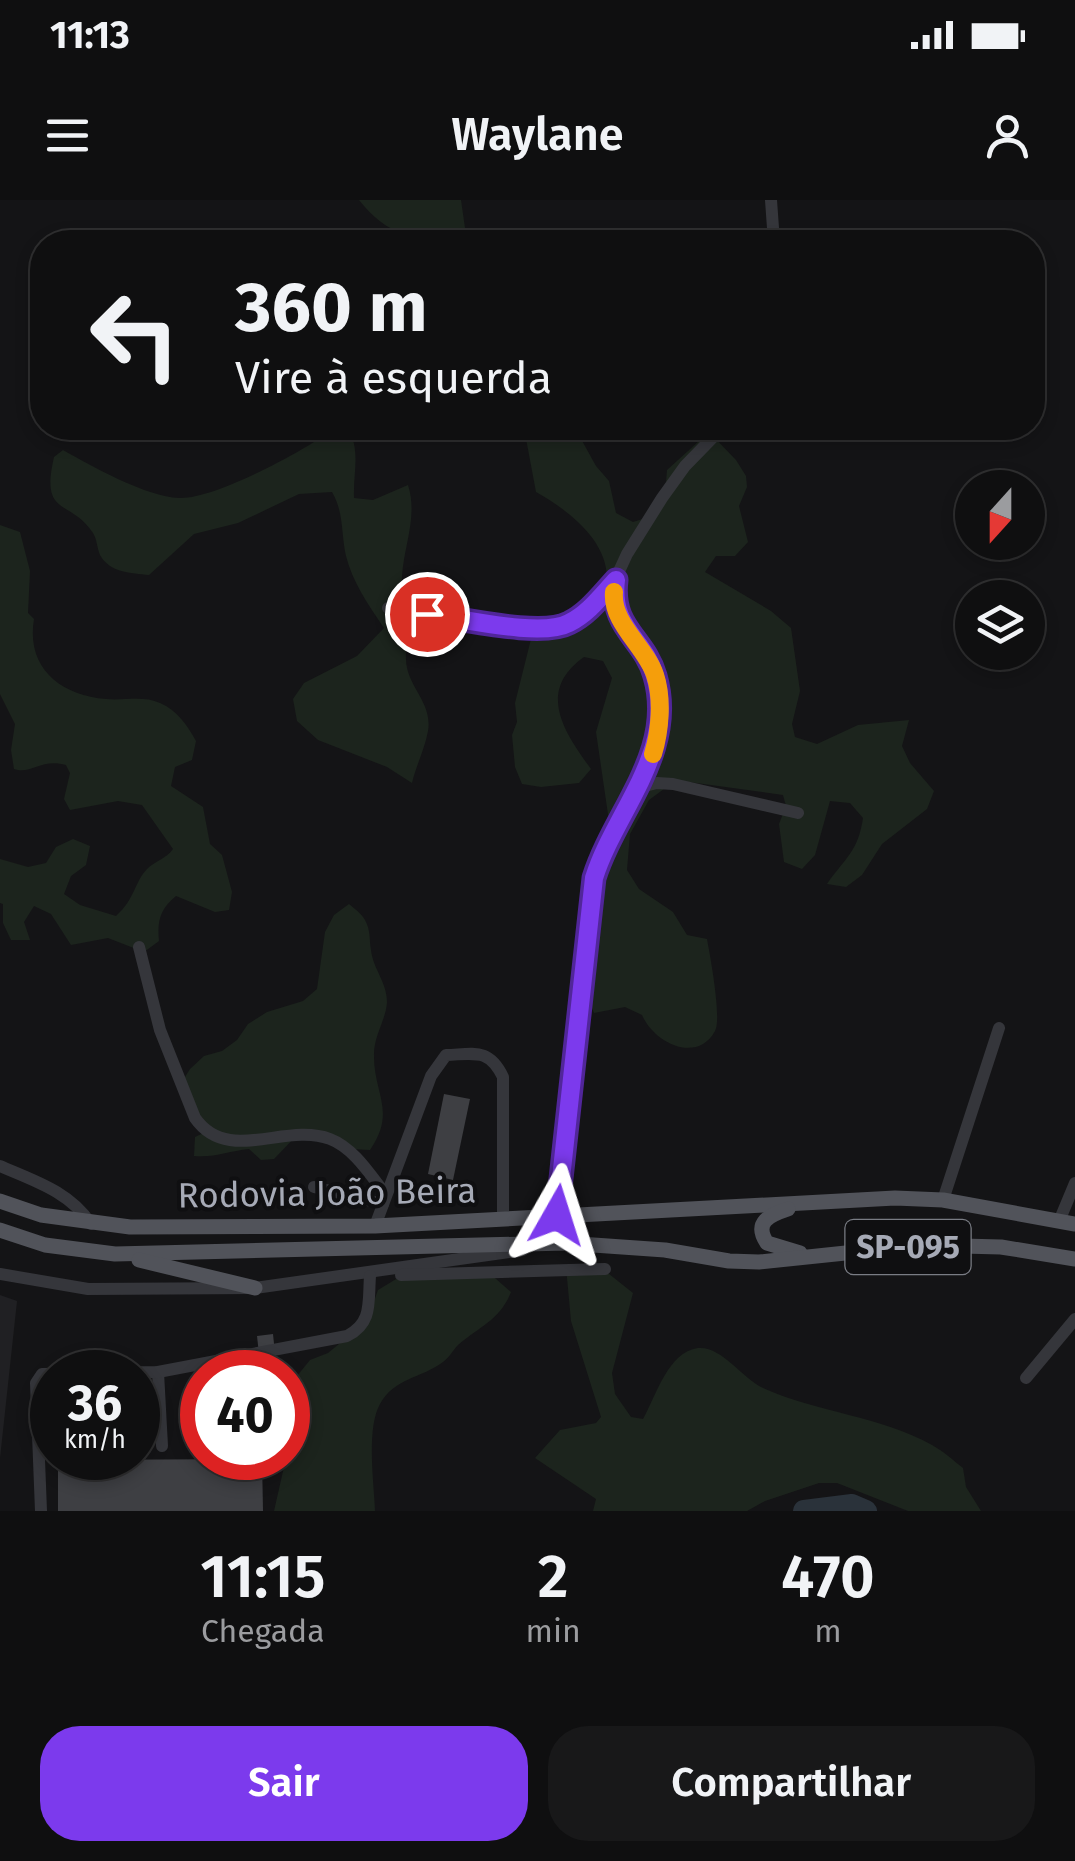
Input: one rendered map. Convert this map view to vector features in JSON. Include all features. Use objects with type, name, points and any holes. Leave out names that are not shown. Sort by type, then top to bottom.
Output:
[{"type":"main road","name":"Rodovia João Beira","points":[[0,1201],[40,1215],[130,1228],[375,1226],[895,1198],[943,1200],[1071,1222]]},
{"type":"main road","points":[[806,1203],[768,1216],[762,1223],[761,1234],[767,1243],[778,1248],[815,1256]]},
{"type":"main road","name":"Rodovia João Beira","points":[[0,1230],[45,1245],[116,1254],[565,1244],[665,1250],[729,1261],[922,1245],[1001,1247],[1075,1259]]},
{"type":"main road","points":[[116,1254],[255,1288]]},
{"type":"street","points":[[771,200],[773,230]]},
{"type":"street","points":[[557,1215],[594,878],[602,853],[651,762],[657,741],[659,707],[655,674],[613,602],[616,580],[627,554],[662,498],[710,440]]},
{"type":"street","points":[[388,608],[546,630],[570,623],[616,580]]},
{"type":"street","points":[[636,788],[674,784],[798,813]]},
{"type":"street","points":[[139,947],[160,1030],[202,1128],[214,1138],[228,1142],[328,1138],[356,1158],[385,1199]]},
{"type":"street","points":[[943,1200],[999,1028]]},
{"type":"street","points":[[375,1226],[432,1076],[446,1054],[481,1054],[496,1062],[502,1077],[503,1218]]},
{"type":"street","points":[[0,1166],[50,1187],[79,1205],[92,1224]]},
{"type":"street","points":[[1071,1222],[1075,1183]]},
{"type":"street","points":[[314,1187],[385,1199]]},
{"type":"street","points":[[0,1274],[88,1289],[255,1288],[565,1244]]},
{"type":"street","points":[[338,1277],[606,1269]]},
{"type":"street","points":[[160,1372],[347,1336],[361,1330],[367,1321],[370,1276]]},
{"type":"street","points":[[1026,1378],[1075,1319]]},
{"type":"street","points":[[160,1409],[162,1446]]},
{"type":"street","points":[[40,1480],[41,1511]]},
{"type":"shaded area","points":[[359,200],[461,200],[465,230],[394,230]]},
{"type":"shaded area","points":[[316,440],[352,440],[356,462],[354,498],[373,500],[408,485],[411,519],[402,576],[410,621],[406,659],[428,721],[427,737],[412,783],[387,767],[318,740],[297,721],[293,699],[304,683],[357,656],[384,628],[349,565],[332,492],[299,494],[238,523],[194,534],[149,575],[121,571],[104,561],[93,533],[54,499],[51,490],[54,457],[63,450],[120,480],[179,498],[214,491]]},
{"type":"shaded area","points":[[526,440],[582,440],[609,481],[616,513],[633,522],[652,516],[667,470],[700,440],[717,440],[746,476],[747,487],[739,506],[748,542],[735,556],[716,556],[705,572],[771,611],[791,628],[800,691],[792,724],[795,737],[817,744],[858,725],[909,720],[902,746],[910,763],[934,791],[927,809],[882,844],[862,875],[846,887],[827,884],[850,854],[861,830],[863,818],[850,803],[830,801],[815,855],[802,869],[784,862],[779,824],[786,806],[783,795],[689,782],[668,786],[649,800],[630,834],[627,870],[639,889],[673,912],[687,935],[707,939],[717,1024],[707,1041],[698,1046],[687,1048],[666,1041],[642,1015],[625,1007],[594,1013],[576,970],[610,828],[596,732],[612,678],[603,661],[584,657],[569,670],[558,698],[564,726],[591,769],[579,783],[541,787],[522,784],[515,767],[515,703],[534,627],[554,617],[573,614],[605,593],[607,577],[604,561],[589,533],[536,492]]},
{"type":"shaded area","points":[[0,525],[20,532],[30,571],[28,613],[34,619],[35,651],[49,676],[74,692],[89,696],[160,703],[181,719],[196,741],[192,760],[175,767],[171,786],[203,807],[210,844],[222,855],[232,892],[229,910],[215,912],[176,896],[161,916],[159,941],[144,952],[108,938],[71,945],[51,914],[34,906],[24,922],[30,940],[11,940],[3,923],[0,859],[28,867],[46,863],[56,847],[73,839],[90,846],[86,865],[71,876],[64,894],[80,905],[116,916],[147,869],[173,849],[142,805],[118,801],[70,810],[64,799],[70,773],[66,765],[14,769],[11,750],[15,724],[0,694]]},
{"type":"shaded area","points":[[349,904],[367,924],[372,957],[386,995],[374,1054],[382,1124],[370,1150],[352,1149],[329,1133],[301,1131],[274,1159],[261,1160],[249,1149],[194,1156],[195,1137],[212,1129],[187,1103],[180,1085],[204,1056],[222,1051],[237,1040],[248,1024],[267,1012],[303,1001],[317,989],[325,932],[334,915]]},
{"type":"shaded area","points":[[599,1266],[633,1293],[612,1373],[615,1394],[631,1417],[643,1419],[664,1376],[679,1358],[688,1351],[707,1349],[724,1357],[763,1388],[891,1427],[936,1447],[963,1468],[966,1487],[981,1511],[908,1511],[837,1483],[819,1483],[747,1511],[593,1511],[596,1499],[535,1458],[560,1430],[596,1423],[601,1417],[571,1321],[566,1267]]},
{"type":"shaded area","points":[[411,1270],[495,1278],[511,1292],[495,1316],[445,1360],[393,1389],[380,1404],[372,1441],[375,1511],[274,1511],[281,1480],[310,1480],[310,1360],[328,1353],[367,1321],[378,1290]]},
{"type":"shaded area","points":[[0,1295],[17,1301],[0,1458]]},
{"type":"building","points":[[444,1094],[470,1099],[453,1180],[428,1174]]},
{"type":"building","points":[[273,1334],[275,1350],[259,1350],[257,1336]]},
{"type":"building","points":[[180,1459],[180,1480],[262,1480],[263,1511],[58,1511],[58,1480],[160,1480],[160,1460]]},
{"type":"waterway","points":[[804,1511],[852,1505],[866,1511]]},
{"type":"slow traffic","points":[[614,592],[613,602],[620,618],[655,674],[659,707],[653,754]]},
{"type":"route","points":[[427,614],[546,630],[570,623],[616,580],[613,602],[655,674],[659,707],[651,762],[602,853],[590,900],[557,1215]]}]
